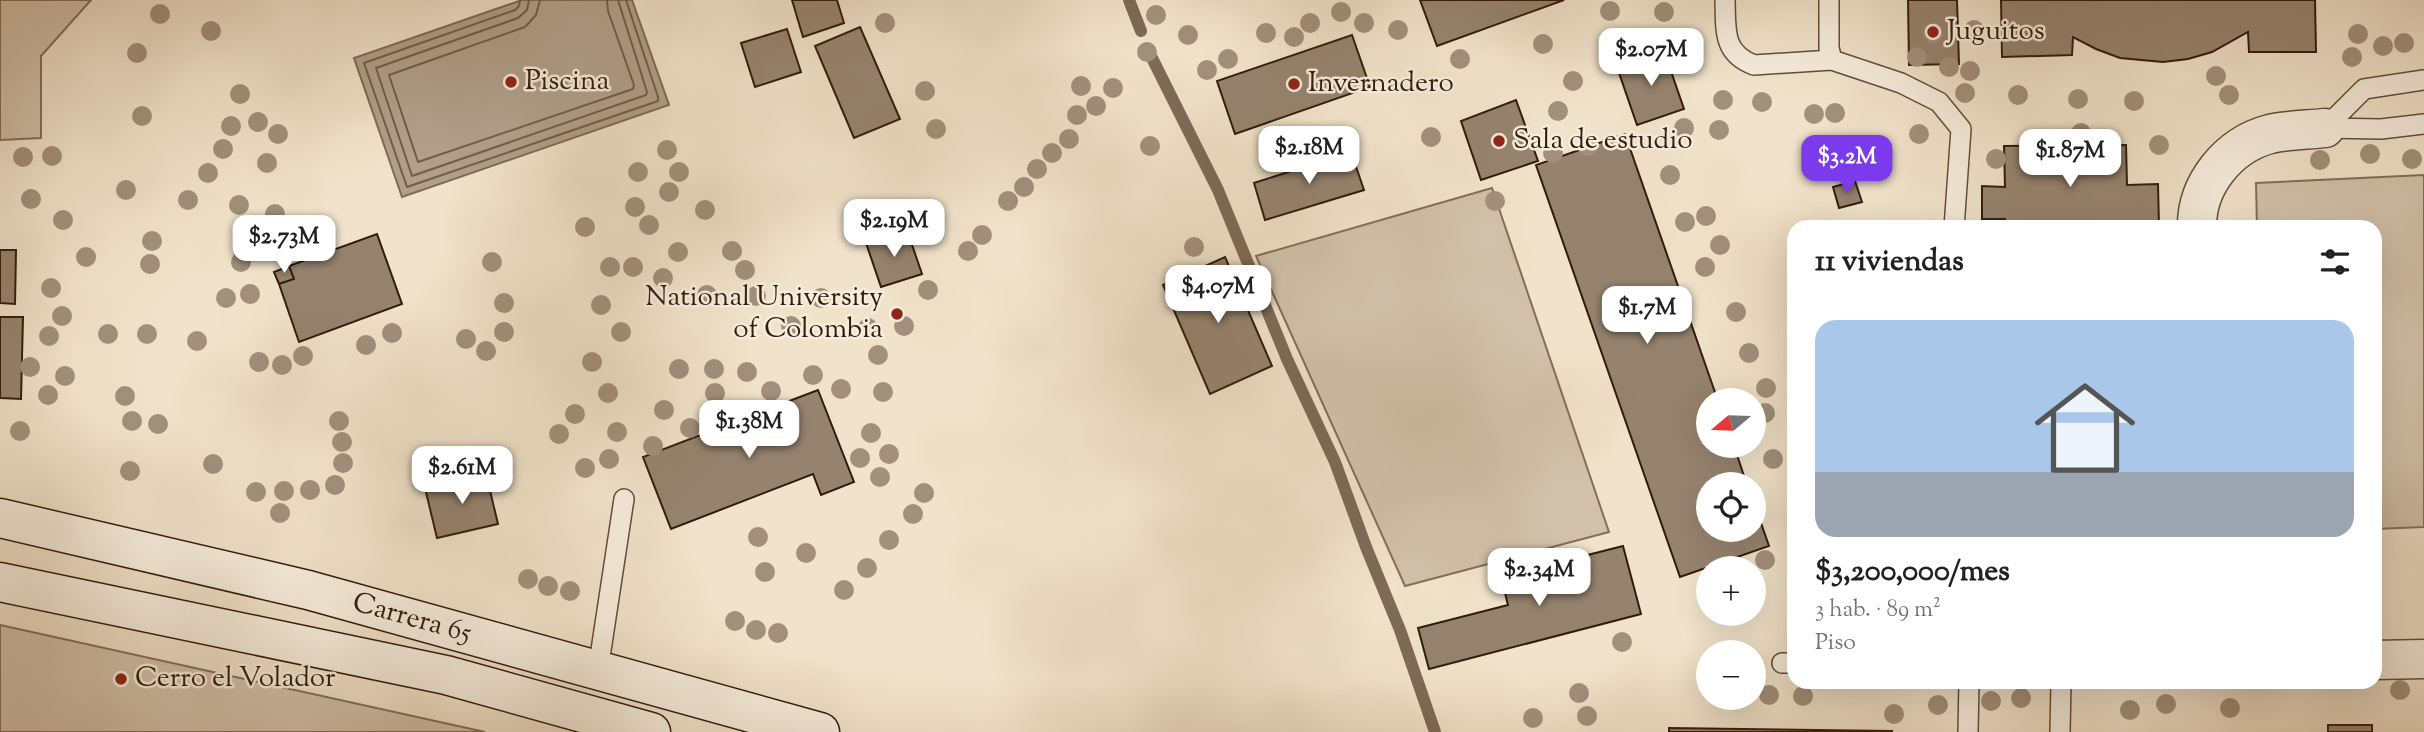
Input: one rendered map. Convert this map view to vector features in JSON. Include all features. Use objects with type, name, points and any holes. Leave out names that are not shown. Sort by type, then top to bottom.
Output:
[{"type":"main road","points":[[2196,220],[2196,212],[2206,185],[2220,164],[2234,151],[2255,139],[2272,134],[2325,128]]},
{"type":"main road","name":"Carrera 65","points":[[0,518],[308,590],[820,732]]},
{"type":"main road","name":"Carrera 65","points":[[0,582],[446,675],[651,732]]},
{"type":"main road","points":[[2382,660],[2424,659]]},
{"type":"lane","points":[[1725,0],[1726,32],[1730,45],[1742,61],[1754,65],[1832,60],[1901,83],[1940,102],[1961,129],[1955,220]]},
{"type":"lane","points":[[1829,0],[1829,48],[1832,60]]},
{"type":"lane","points":[[2325,128],[2364,89],[2424,80]]},
{"type":"lane","points":[[2325,128],[2381,129],[2424,124]]},
{"type":"lane","points":[[598,670],[624,499]]},
{"type":"lane","points":[[1968,732],[1969,689]]},
{"type":"lane","points":[[2060,689],[2060,732]]},
{"type":"shaded area","points":[[0,0],[91,0],[41,56],[41,138],[0,140]]},
{"type":"shaded area","points":[[2424,175],[2424,527],[2382,529],[2382,220],[2257,220],[2256,183]]},
{"type":"shaded area","points":[[1492,188],[1609,532],[1405,586],[1256,256]]},
{"type":"shaded area","name":"Cerro el Volador","points":[[0,625],[485,732],[0,732]]},
{"type":"water","name":"Piscina","points":[[522,0],[632,0],[669,105],[402,197],[354,58]]},
{"type":"building","points":[[792,0],[837,0],[844,23],[803,37]]},
{"type":"building","points":[[1420,0],[1564,0],[1437,46]]},
{"type":"building","name":"Juguitos","points":[[1908,0],[1957,0],[1959,64],[1909,65]]},
{"type":"building","points":[[2001,0],[2315,0],[2316,52],[2249,52],[2248,32],[2212,52],[2163,62],[2120,58],[2073,37],[2072,55],[2002,57]]},
{"type":"building","points":[[860,27],[900,119],[854,138],[815,46]]},
{"type":"building","points":[[787,29],[801,72],[755,87],[741,43]]},
{"type":"building","name":"Invernadero","points":[[1352,35],[1370,87],[1235,134],[1217,81]]},
{"type":"building","name":"Sala de estudio","points":[[1664,51],[1684,109],[1637,125],[1617,67]]},
{"type":"building","name":"Sala de estudio","points":[[1516,100],[1538,161],[1481,180],[1461,121]]},
{"type":"building","points":[[1625,134],[1713,388],[1696,388],[1696,458],[1738,458],[1743,472],[1696,472],[1696,542],[1766,542],[1766,537],[1769,546],[1740,556],[1696,556],[1696,571],[1680,577],[1536,165]]},
{"type":"building","points":[[2126,145],[2127,185],[2158,184],[2159,220],[1982,219],[1982,186],[2005,187],[2004,146]]},
{"type":"building","name":"Invernadero","points":[[1351,152],[1364,190],[1265,220],[1254,183]]},
{"type":"building","points":[[1855,181],[1862,202],[1839,208],[1833,187]]},
{"type":"building","points":[[907,230],[922,274],[881,287],[866,243]]},
{"type":"building","points":[[377,234],[402,304],[299,342],[279,284],[294,279],[289,266]]},
{"type":"building","points":[[0,250],[16,250],[15,304],[0,303]]},
{"type":"building","points":[[1225,257],[1272,366],[1210,394],[1163,285]]},
{"type":"building","points":[[289,266],[294,279],[279,284],[274,272]]},
{"type":"building","points":[[0,317],[23,317],[21,399],[0,398]]},
{"type":"building","points":[[818,390],[854,482],[821,495],[813,474],[671,529],[643,457]]},
{"type":"building","points":[[486,474],[498,524],[437,538],[425,488]]},
{"type":"building","points":[[1623,546],[1641,614],[1429,669],[1418,628],[1508,605],[1501,577]]},
{"type":"building","points":[[2328,725],[2372,725],[2372,732],[2328,732]]},
{"type":"building","points":[[1669,728],[1892,731],[1892,732],[1669,732]]},
{"type":"waterway","points":[[1129,0],[1141,31]]},
{"type":"waterway","points":[[1152,58],[1218,190],[1287,359],[1335,462],[1400,630],[1435,732]]},
{"type":"place","name":"Juguitos","points":[[1933,32]]},
{"type":"place","name":"Piscina","points":[[511,82]]},
{"type":"place","name":"Invernadero","points":[[1294,84]]},
{"type":"place","name":"Sala de estudio","points":[[1499,141]]},
{"type":"place","name":"National University of Colombia","points":[[897,314]]},
{"type":"place","name":"Cerro el Volador","points":[[121,679]]}]
